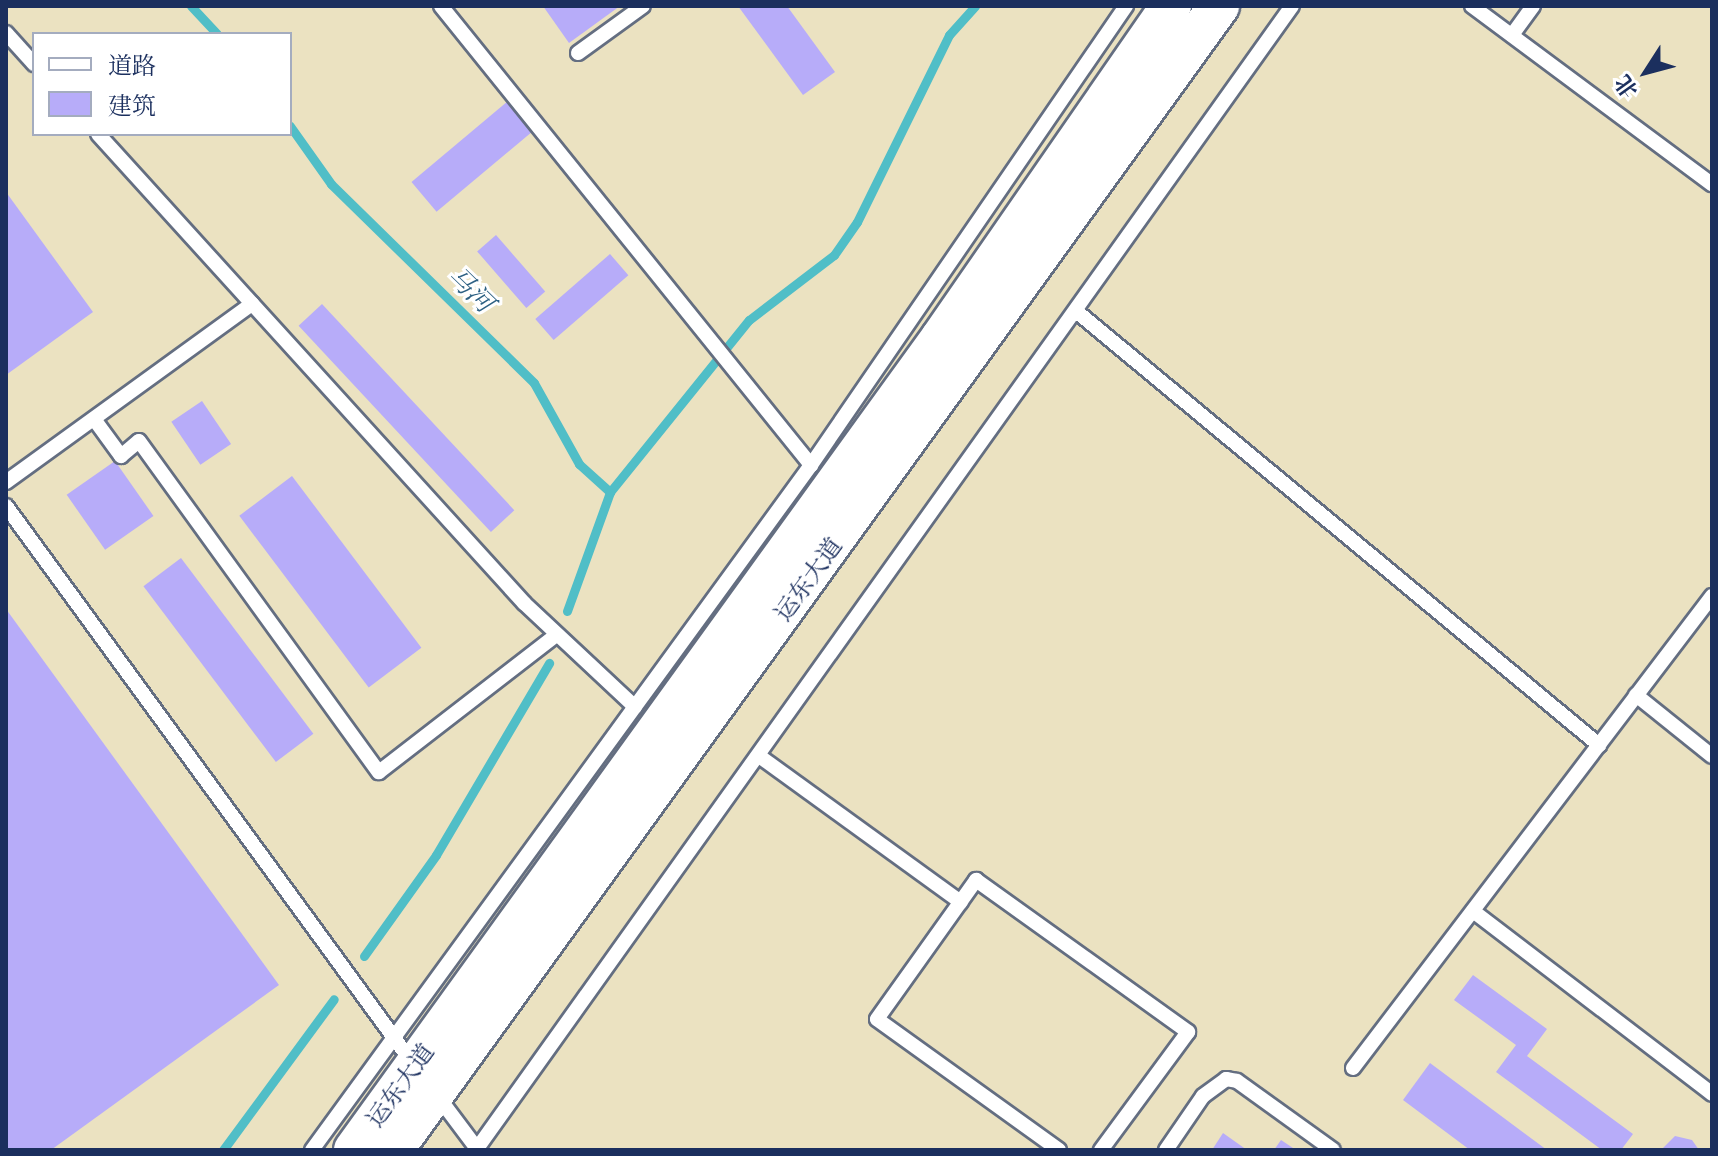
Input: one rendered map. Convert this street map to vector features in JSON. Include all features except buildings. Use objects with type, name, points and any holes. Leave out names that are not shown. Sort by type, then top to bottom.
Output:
[{"type":"main road","name":"运东大道","points":[[354,1150],[941,338],[1171,6]]},
{"type":"main road","name":"运东大道","points":[[393,1150],[414,1066],[1219,6]]},
{"type":"lane","points":[[441,6],[811,465]]},
{"type":"lane","points":[[578,53],[643,6]]},
{"type":"lane","points":[[312,1150],[414,1066],[635,707],[811,465],[1126,6]]},
{"type":"lane","points":[[6,506],[477,1150],[1292,6]]},
{"type":"lane","points":[[1472,6],[1712,184]]},
{"type":"lane","points":[[1512,35],[1533,6]]},
{"type":"lane","points":[[6,33],[32,62]]},
{"type":"lane","points":[[100,136],[556,635],[635,707]]},
{"type":"lane","points":[[6,482],[252,304]]},
{"type":"lane","points":[[1076,311],[1599,745]]},
{"type":"lane","points":[[94,419],[121,456],[139,441],[379,772],[556,635]]},
{"type":"lane","points":[[1353,1068],[1712,596]]},
{"type":"lane","points":[[1636,695],[1712,756]]},
{"type":"lane","points":[[759,756],[961,902]]},
{"type":"lane","points":[[1059,1150],[877,1019],[976,880],[1188,1032],[1101,1150]]},
{"type":"lane","points":[[1473,911],[1712,1094]]},
{"type":"lane","points":[[1166,1150],[1203,1096],[1226,1079],[1237,1081],[1333,1150]]},
{"type":"waterway","name":"马河","points":[[191,6],[215,32]]},
{"type":"waterway","points":[[567,611],[610,492],[749,320],[834,255],[857,222],[949,35],[975,6]]},
{"type":"waterway","name":"马河","points":[[292,129],[331,184],[534,383],[579,464],[610,492]]},
{"type":"waterway","points":[[364,956],[436,855],[549,663]]},
{"type":"waterway","points":[[223,1150],[334,999]]}]
